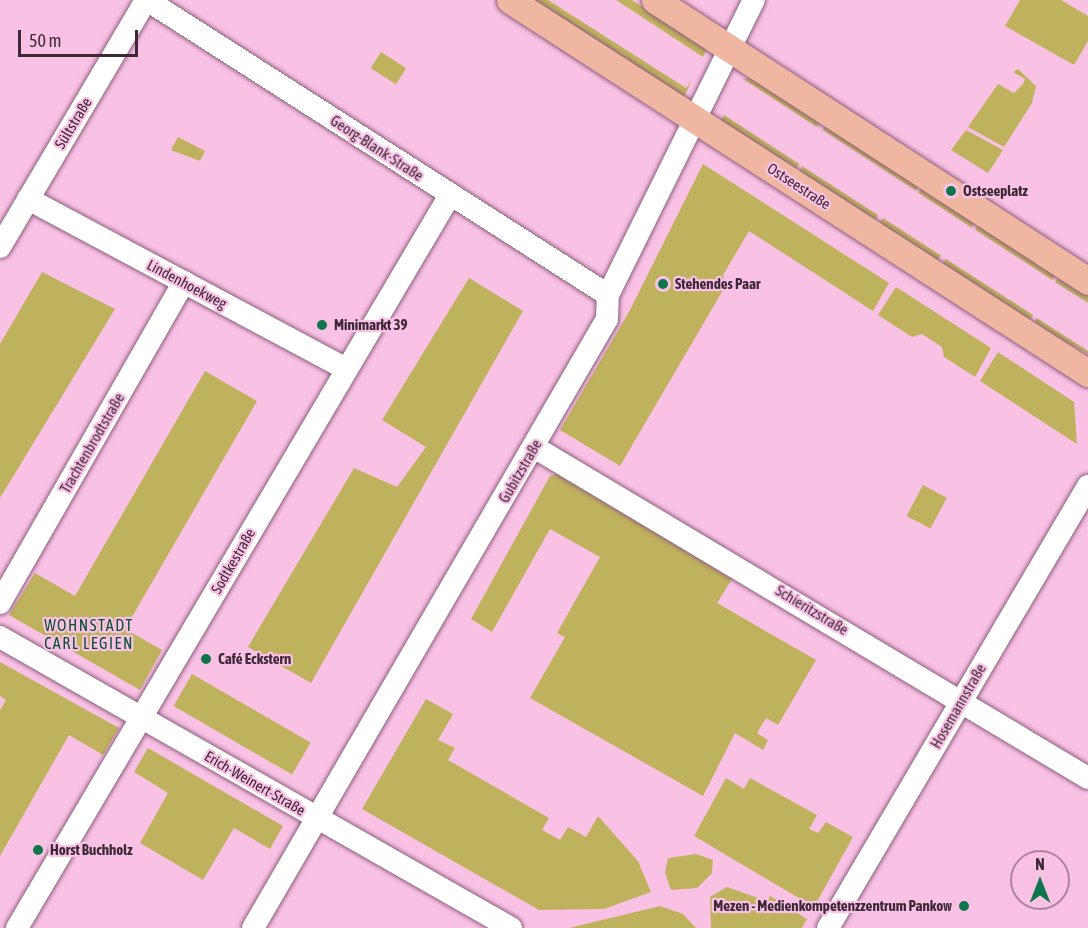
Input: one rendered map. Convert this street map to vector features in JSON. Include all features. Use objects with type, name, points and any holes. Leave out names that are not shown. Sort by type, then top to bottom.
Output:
[{"type":"main road","name":"Ostseestraße","points":[[510,0],[1088,373]]},
{"type":"main road","points":[[655,0],[1088,281]]},
{"type":"street","name":"Georg-Blank-Straße","points":[[146,0],[608,295]]},
{"type":"street","name":"Sültstraße","points":[[0,247],[146,0]]},
{"type":"street","name":"Gubitzstraße","points":[[253,928],[607,319],[608,295],[693,118],[754,0]]},
{"type":"street","name":"Sodtkestraße","points":[[17,928],[450,195]]},
{"type":"street","name":"Lindenhoekweg","points":[[28,199],[346,369]]},
{"type":"street","name":"Trachtenbrodtstraße","points":[[0,603],[184,282]]},
{"type":"street","name":"Schieritzstraße","points":[[534,447],[961,699],[1088,778]]},
{"type":"street","name":"Hosemannstraße","points":[[828,928],[1088,486]]},
{"type":"street","name":"Erich-Weinert-Straße","points":[[0,637],[512,928]]},
{"type":"shaded area","points":[[531,0],[548,0],[686,88],[692,80],[684,97]]},
{"type":"shaded area","points":[[616,0],[632,0],[707,49],[703,57]]},
{"type":"shaded area","points":[[1020,0],[1061,0],[1088,16],[1088,41],[1074,65],[1005,26]]},
{"type":"shaded area","points":[[381,52],[406,68],[396,84],[371,68]]},
{"type":"shaded area","points":[[1018,69],[1036,86],[1032,103],[1004,147],[968,127],[998,84],[1014,93],[1023,84],[1025,79],[1013,72]]},
{"type":"shaded area","points":[[752,78],[821,122],[817,127],[743,79]]},
{"type":"shaded area","points":[[724,115],[799,164],[795,172],[719,123]]},
{"type":"shaded area","points":[[826,125],[919,185],[916,190],[823,130]]},
{"type":"shaded area","points":[[966,130],[1003,150],[988,173],[951,150]]},
{"type":"shaded area","points":[[178,137],[205,151],[200,161],[171,150]]},
{"type":"shaded area","points":[[703,164],[889,283],[873,311],[749,231],[723,275],[726,285],[620,466],[560,430],[630,310]]},
{"type":"shaded area","points":[[802,166],[878,215],[875,221],[800,171]]},
{"type":"shaded area","points":[[922,187],[976,222],[972,228],[918,193]]},
{"type":"shaded area","points":[[883,218],[941,256],[938,261],[880,223]]},
{"type":"shaded area","points":[[979,224],[1056,274],[1052,280],[975,230]]},
{"type":"shaded area","points":[[946,259],[1033,315],[1029,322],[942,264]]},
{"type":"shaded area","points":[[42,272],[115,309],[0,498],[0,344]]},
{"type":"shaded area","points":[[1060,276],[1088,294],[1088,303],[1055,282]]},
{"type":"shaded area","points":[[469,278],[523,311],[311,683],[248,647],[354,468],[397,487],[426,447],[382,420]]},
{"type":"shaded area","points":[[896,287],[991,348],[975,377],[944,357],[942,347],[922,334],[912,337],[878,315]]},
{"type":"shaded area","points":[[1037,318],[1088,351],[1088,354],[1033,324]]},
{"type":"shaded area","points":[[998,352],[1074,402],[1077,444],[980,381]]},
{"type":"shaded area","points":[[205,371],[257,401],[125,629],[162,650],[140,690],[9,615],[35,573],[75,596]]},
{"type":"shaded area","points":[[557,474],[732,579],[717,603],[816,660],[778,725],[766,718],[757,733],[768,740],[763,750],[735,733],[703,796],[530,698],[565,637],[557,633],[600,557],[550,529],[492,632],[471,619],[550,476]]},
{"type":"shaded area","points":[[923,485],[947,498],[930,529],[907,516]]},
{"type":"shaded area","points":[[0,662],[119,728],[103,755],[69,735],[0,856],[0,710],[6,700],[0,696]]},
{"type":"shaded area","points":[[192,674],[311,742],[292,775],[174,706]]},
{"type":"shaded area","points":[[426,699],[453,714],[438,740],[455,748],[448,760],[549,818],[542,830],[560,840],[568,827],[586,837],[598,816],[638,861],[651,892],[604,909],[539,910],[362,809]]},
{"type":"shaded area","points":[[148,748],[283,826],[270,849],[234,828],[203,880],[140,843],[168,793],[134,772]]},
{"type":"shaded area","points":[[726,778],[744,789],[750,778],[817,815],[809,829],[818,833],[826,822],[853,837],[814,907],[694,836]]},
{"type":"shaded area","points":[[696,854],[713,860],[712,873],[697,888],[671,890],[665,873],[668,858]]},
{"type":"shaded area","points":[[727,887],[767,901],[770,896],[807,919],[802,928],[711,928],[710,897]]},
{"type":"shaded area","points":[[660,906],[683,914],[696,928],[569,928]]},
{"type":"place","name":"Ostseeplatz","points":[[951,191]]},
{"type":"place","name":"Stehendes Paar","points":[[663,284]]},
{"type":"place","name":"Minimarkt 39","points":[[322,325]]},
{"type":"place","name":"Café Eckstern","points":[[206,659]]},
{"type":"place","name":"Horst Buchholz","points":[[38,850]]},
{"type":"place","name":"Mezen - Medienkompetenzzentrum Pankow","points":[[964,906]]},
{"type":"district","name":"WOHNSTADT CARL LEGIEN","points":[[89,634]]}]
